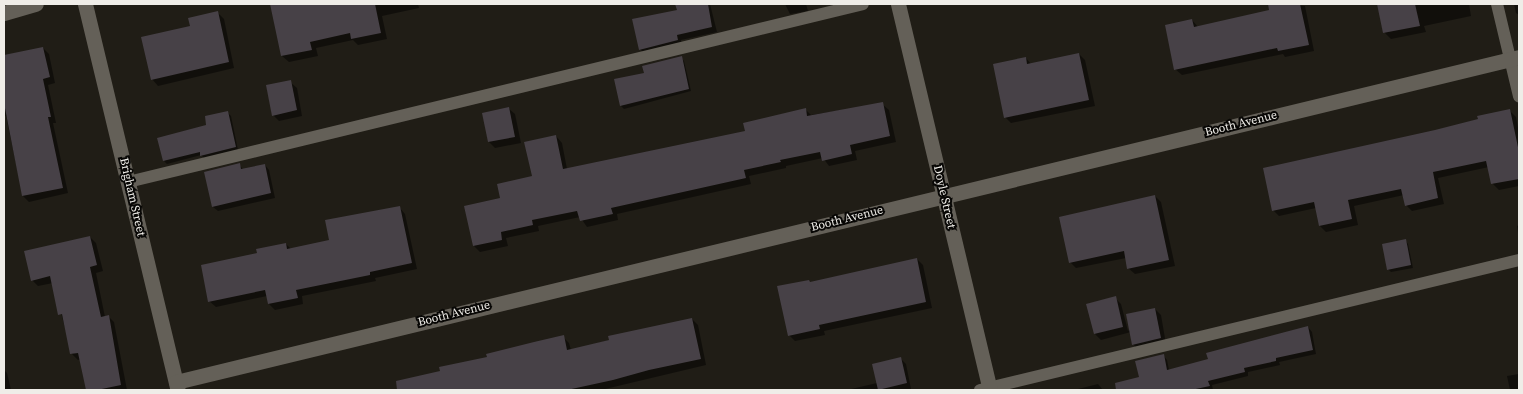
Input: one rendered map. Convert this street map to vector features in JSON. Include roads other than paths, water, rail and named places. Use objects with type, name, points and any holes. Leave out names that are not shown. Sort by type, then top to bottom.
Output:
[{"type":"street","points":[[4,13],[36,4]]},
{"type":"street","name":"Brigham Street","points":[[85,4],[177,386]]},
{"type":"street","name":"Doyle Street","points":[[898,4],[944,196],[987,389]]},
{"type":"street","name":"Booth Avenue","points":[[177,386],[944,196],[1515,58]]},
{"type":"lane","points":[[128,182],[863,4]]},
{"type":"lane","points":[[1497,4],[1515,58],[1519,96]]},
{"type":"lane","points":[[987,389],[1519,260]]}]
